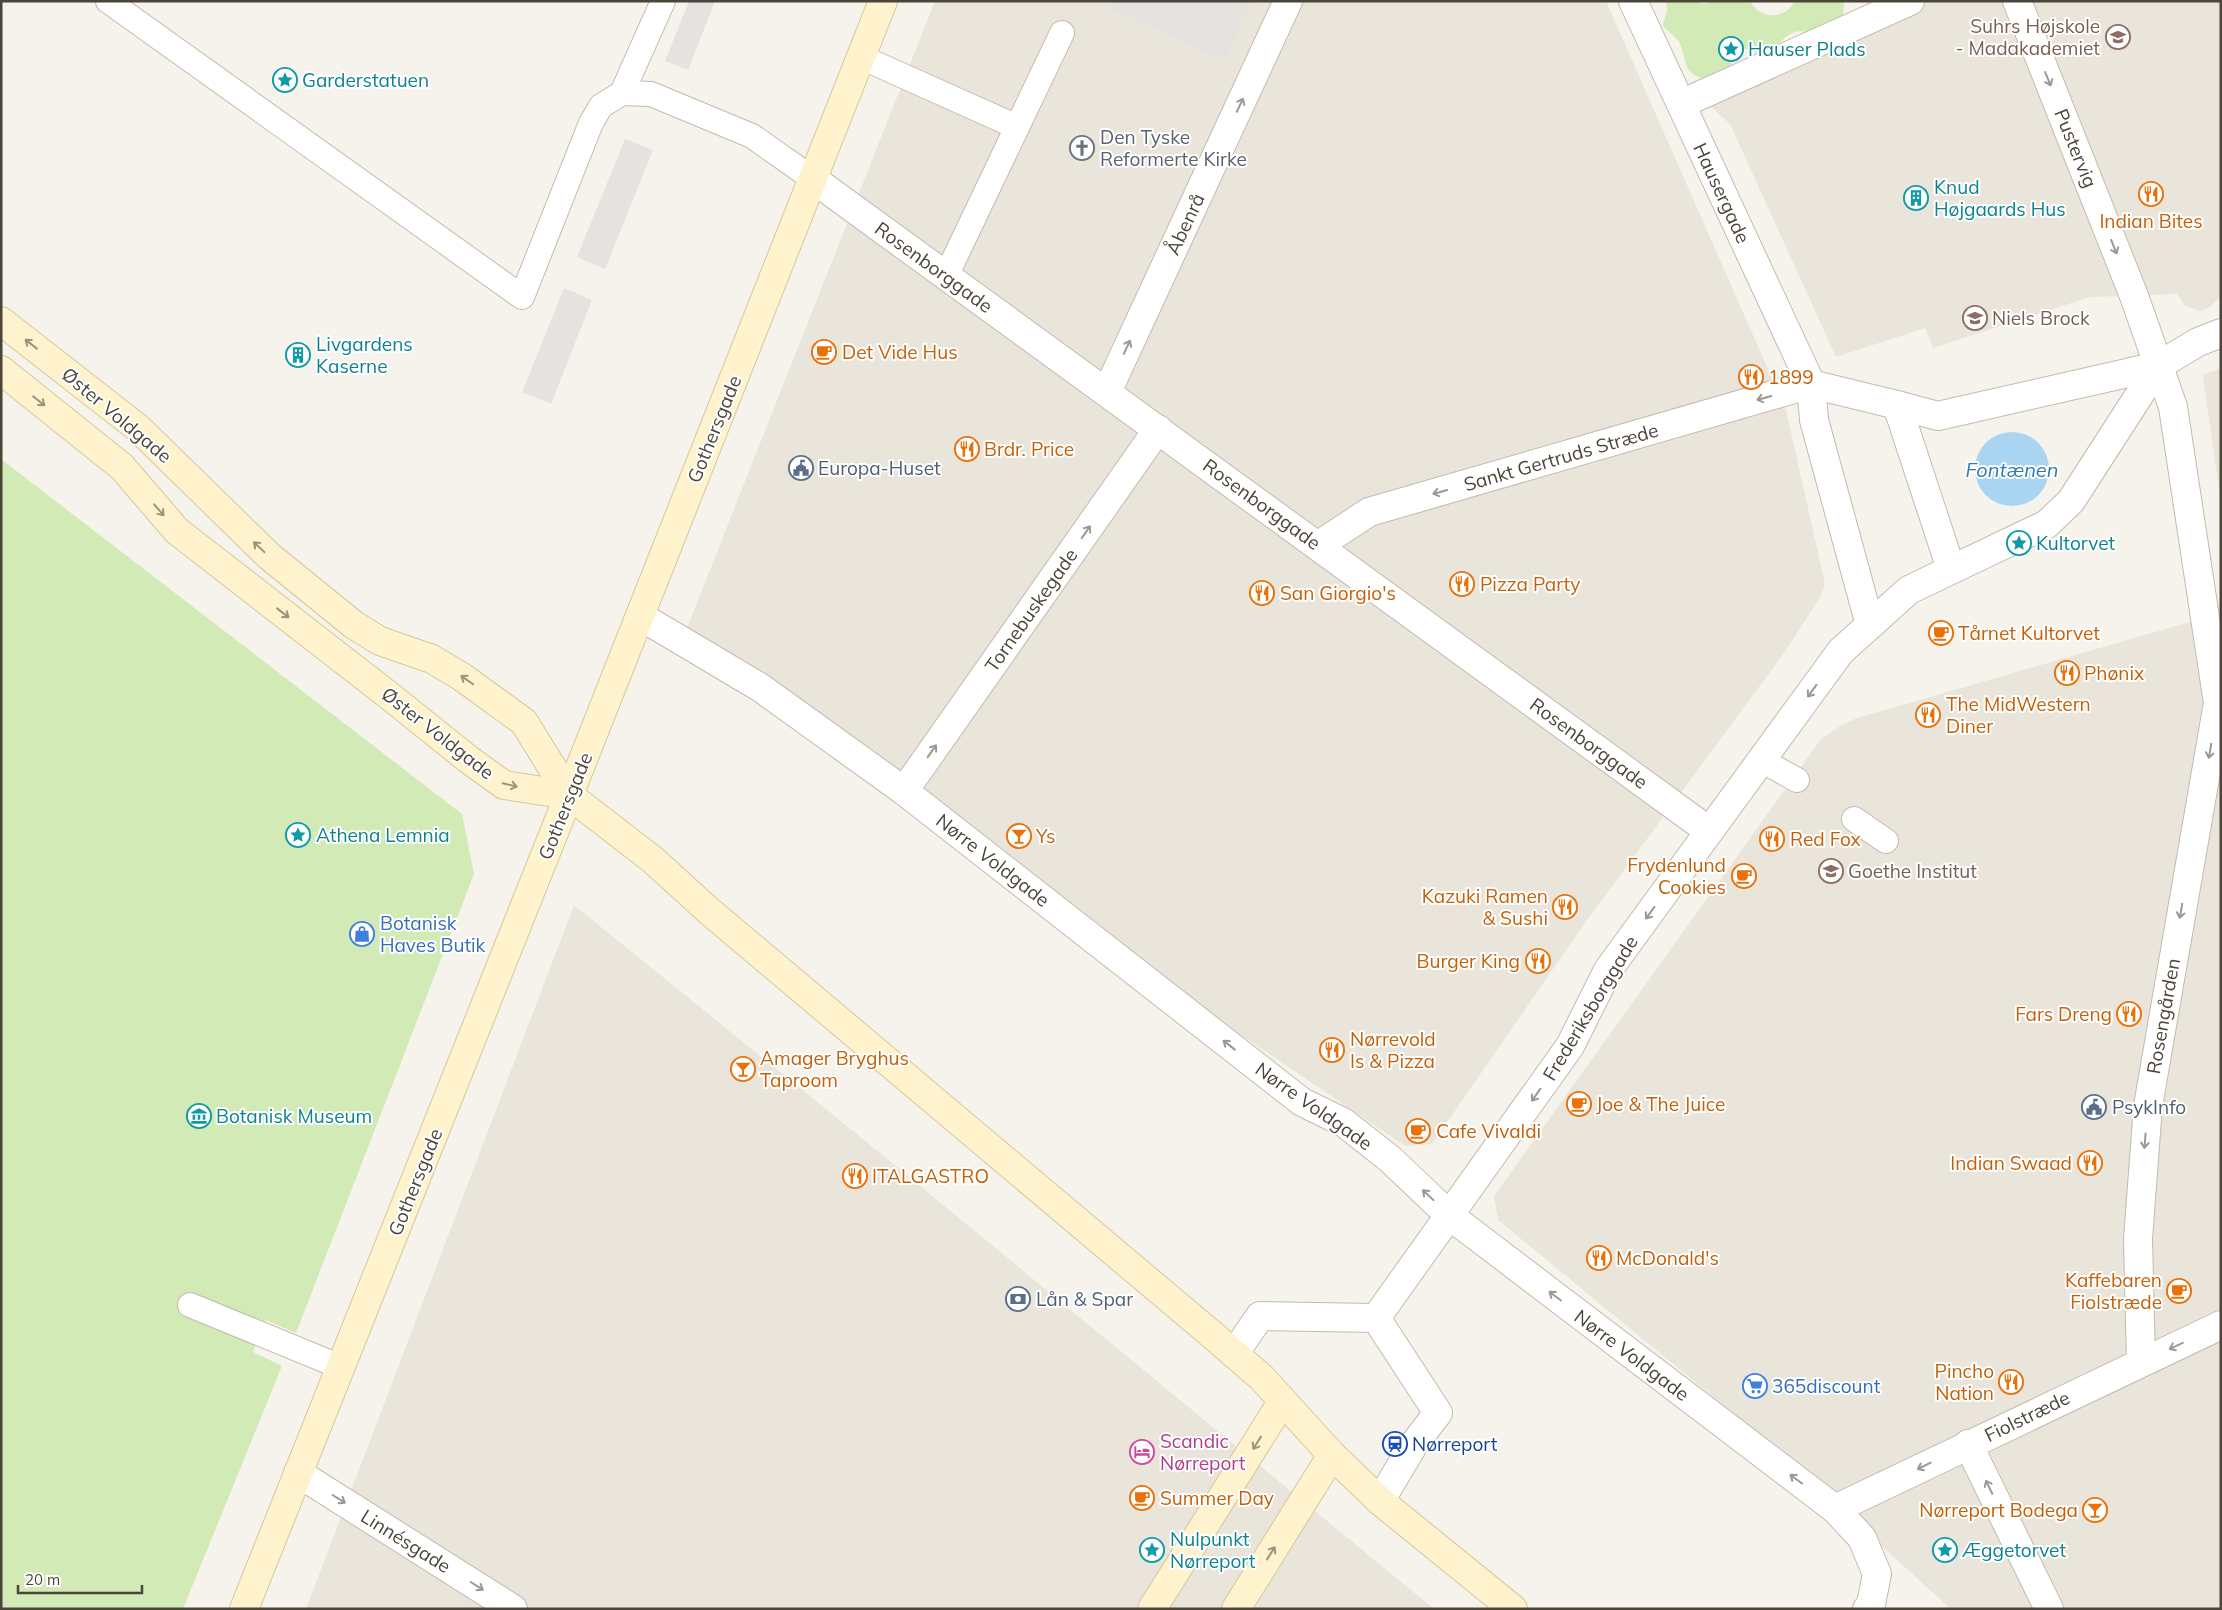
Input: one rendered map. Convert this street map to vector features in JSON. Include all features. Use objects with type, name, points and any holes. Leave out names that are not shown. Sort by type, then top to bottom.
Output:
[{"type":"street","name":"Gothersgade","points":[[244,1609],[883,1]]},
{"type":"street","name":"Åbenrå","points":[[1107,392],[1288,1]]},
{"type":"street","name":"Hausergade","points":[[1633,1],[1811,384]]},
{"type":"street","points":[[1681,104],[1910,1]]},
{"type":"street","name":"Pustervig","points":[[2017,1],[2134,296],[2158,366]]},
{"type":"street","name":"Rosenborggade","points":[[813,179],[1709,831]]},
{"type":"street","name":"Øster Voldgade","points":[[1,321],[138,428],[269,556],[347,619],[380,641],[432,660],[462,676],[524,722],[569,795]]},
{"type":"street","points":[[2158,366],[2071,500],[2047,524],[1909,590],[1870,625],[1814,420],[1811,384],[1938,416],[2158,366],[2209,338]]},
{"type":"street","points":[[2158,366],[2173,407],[2220,702]]},
{"type":"street","name":"Øster Voldgade","points":[[1,370],[122,467],[177,531],[468,759],[504,785],[569,795]]},
{"type":"street","name":"Sankt Gertruds Stræde","points":[[1318,545],[1369,512],[1811,384]]},
{"type":"street","points":[[1897,406],[1951,569]]},
{"type":"street","name":"Tornebuskegade","points":[[904,790],[1158,429]]},
{"type":"street","name":"Nørre Voldgade","points":[[640,616],[761,688],[904,790],[1302,1102],[1343,1122],[1390,1159],[1450,1216],[1835,1509],[1862,1538],[1877,1574],[1871,1604],[1867,1609]]},
{"type":"street","name":"Frederiksborggade","points":[[1376,1318],[1570,1046],[1608,970],[1841,651],[1870,625]]},
{"type":"street","name":"Rosengården","points":[[2141,1362],[2138,1239],[2148,1106],[2220,702]]},
{"type":"street","points":[[569,795],[653,860],[716,917],[1262,1378],[1332,1455],[1380,1501],[1513,1609]]},
{"type":"street","points":[[1234,1354],[1260,1316],[1376,1318],[1438,1413],[1414,1444],[1380,1501]]},
{"type":"street","name":"Fiolstræde","points":[[1835,1509],[2221,1325]]},
{"type":"street","points":[[1152,1609],[1282,1402]]},
{"type":"street","points":[[1968,1444],[2049,1609]]},
{"type":"street","points":[[1236,1609],[1332,1455]]},
{"type":"street","name":"Linnésgade","points":[[298,1473],[514,1609]]},
{"type":"lane","points":[[108,1],[522,297],[591,123],[602,106],[622,93],[663,1]]},
{"type":"lane","points":[[946,276],[1062,33]]},
{"type":"lane","points":[[861,57],[1017,128]]},
{"type":"lane","points":[[622,93],[651,94],[752,136],[813,179]]},
{"type":"lane","points":[[1761,760],[1797,780]]},
{"type":"lane","points":[[1854,819],[1886,841]]},
{"type":"lane","points":[[190,1305],[341,1366]]},
{"type":"shaded area","points":[[689,1],[715,1],[688,70],[665,61]]},
{"type":"shaded area","points":[[935,1],[1606,1],[1786,410],[1825,584],[1821,596],[1784,653],[1585,923],[1432,1144],[1405,1146],[862,778],[685,633]]},
{"type":"shaded area","points":[[1110,1],[1251,1],[1224,60],[1107,7]]},
{"type":"shaded area","name":"Knud Højgaards Hus","points":[[1929,1],[2221,1],[2221,297],[2208,308],[2201,311],[2185,306],[2177,294],[2090,297],[1933,348],[1925,328],[1836,357],[1730,124],[1704,101]]},
{"type":"shaded area","points":[[625,139],[653,150],[605,269],[577,257]]},
{"type":"shaded area","points":[[564,288],[592,300],[551,404],[522,392]]},
{"type":"shaded area","points":[[2221,368],[2221,503],[2203,375]]},
{"type":"shaded area","points":[[2221,613],[2221,1609],[1951,1609],[1756,1432],[1498,1220],[1494,1196],[1821,739],[1840,726],[1857,718]]},
{"type":"shaded area","points":[[574,905],[880,1153],[1434,1609],[306,1609]]},
{"type":"green space","points":[[1666,1],[1694,1],[1704,4],[1714,1],[1750,1],[1760,12],[1772,15],[1785,12],[1795,1],[1844,1],[1843,18],[1826,30],[1820,32],[1794,32],[1786,36],[1768,52],[1757,53],[1741,49],[1724,73],[1712,79],[1695,75],[1688,68],[1679,42],[1663,25],[1667,11]]},
{"type":"green space","points":[[1,459],[462,814],[474,874],[296,1333],[266,1320],[253,1352],[282,1366],[183,1609],[1,1609]]},
{"type":"water","name":"Fontænen","points":[[2012,432],[2026,435],[2038,443],[2046,455],[2049,469],[2046,483],[2038,495],[2026,503],[2012,506],[1998,503],[1986,495],[1978,483],[1975,469],[1978,455],[1986,443],[1998,435]]},
{"type":"place","name":"Suhrs Højskole - Madakademiet","points":[[2118,37]]},
{"type":"place","name":"Hauser Plads","points":[[1731,49]]},
{"type":"place","name":"Garderstatuen","points":[[285,80]]},
{"type":"place","name":"Den Tyske Reformerte Kirke","points":[[1082,148]]},
{"type":"place","name":"Indian Bites","points":[[2151,194]]},
{"type":"place","name":"Knud Højgaards Hus","points":[[1916,198]]},
{"type":"place","name":"Niels Brock","points":[[1975,318]]},
{"type":"place","name":"Det Vide Hus","points":[[824,352]]},
{"type":"place","name":"Livgardens Kaserne","points":[[298,355]]},
{"type":"place","name":"1899","points":[[1751,377]]},
{"type":"place","name":"Brdr. Price","points":[[967,449]]},
{"type":"place","name":"Europa-Huset","points":[[801,468]]},
{"type":"place","name":"Kultorvet","points":[[2019,543]]},
{"type":"place","name":"Pizza Party","points":[[1462,584]]},
{"type":"place","name":"San Giorgio's","points":[[1262,593]]},
{"type":"place","name":"Tårnet Kultorvet","points":[[1941,633]]},
{"type":"place","name":"Phønix","points":[[2067,673]]},
{"type":"place","name":"The MidWestern Diner","points":[[1928,715]]},
{"type":"place","name":"Athena Lemnia","points":[[298,835]]},
{"type":"place","name":"Ys","points":[[1019,836]]},
{"type":"place","name":"Red Fox","points":[[1772,839]]},
{"type":"place","name":"Goethe Institut","points":[[1831,871]]},
{"type":"place","name":"Frydenlund Cookies","points":[[1744,876]]},
{"type":"place","name":"Kazuki Ramen & Sushi","points":[[1565,907]]},
{"type":"place","name":"Botanisk Haves Butik","points":[[362,934]]},
{"type":"place","name":"Burger King","points":[[1538,961]]},
{"type":"place","name":"Fars Dreng","points":[[2129,1014]]},
{"type":"place","name":"Nørrevold Is & Pizza","points":[[1332,1050]]},
{"type":"place","name":"Amager Bryghus Taproom","points":[[743,1069]]},
{"type":"place","name":"Joe & The Juice","points":[[1579,1104]]},
{"type":"place","name":"PsykInfo","points":[[2094,1107]]},
{"type":"place","name":"Botanisk Museum","points":[[199,1116]]},
{"type":"place","name":"Cafe Vivaldi","points":[[1418,1131]]},
{"type":"place","name":"Indian Swaad","points":[[2090,1163]]},
{"type":"place","name":"ITALGASTRO","points":[[855,1176]]},
{"type":"place","name":"McDonald's","points":[[1599,1258]]},
{"type":"place","name":"Kaffebaren Fiolstræde","points":[[2179,1291]]},
{"type":"place","name":"Lån & Spar","points":[[1018,1299]]},
{"type":"place","name":"Pincho Nation","points":[[2011,1382]]},
{"type":"place","name":"365discount","points":[[1755,1386]]},
{"type":"place","name":"Nørreport","points":[[1395,1444]]},
{"type":"place","name":"Scandic Nørreport","points":[[1142,1452]]},
{"type":"place","name":"Summer Day","points":[[1142,1498]]},
{"type":"place","name":"Nørreport Bodega","points":[[2095,1510]]},
{"type":"place","name":"Nulpunkt Nørreport","points":[[1152,1550]]},
{"type":"place","name":"Æggetorvet","points":[[1945,1550]]}]
